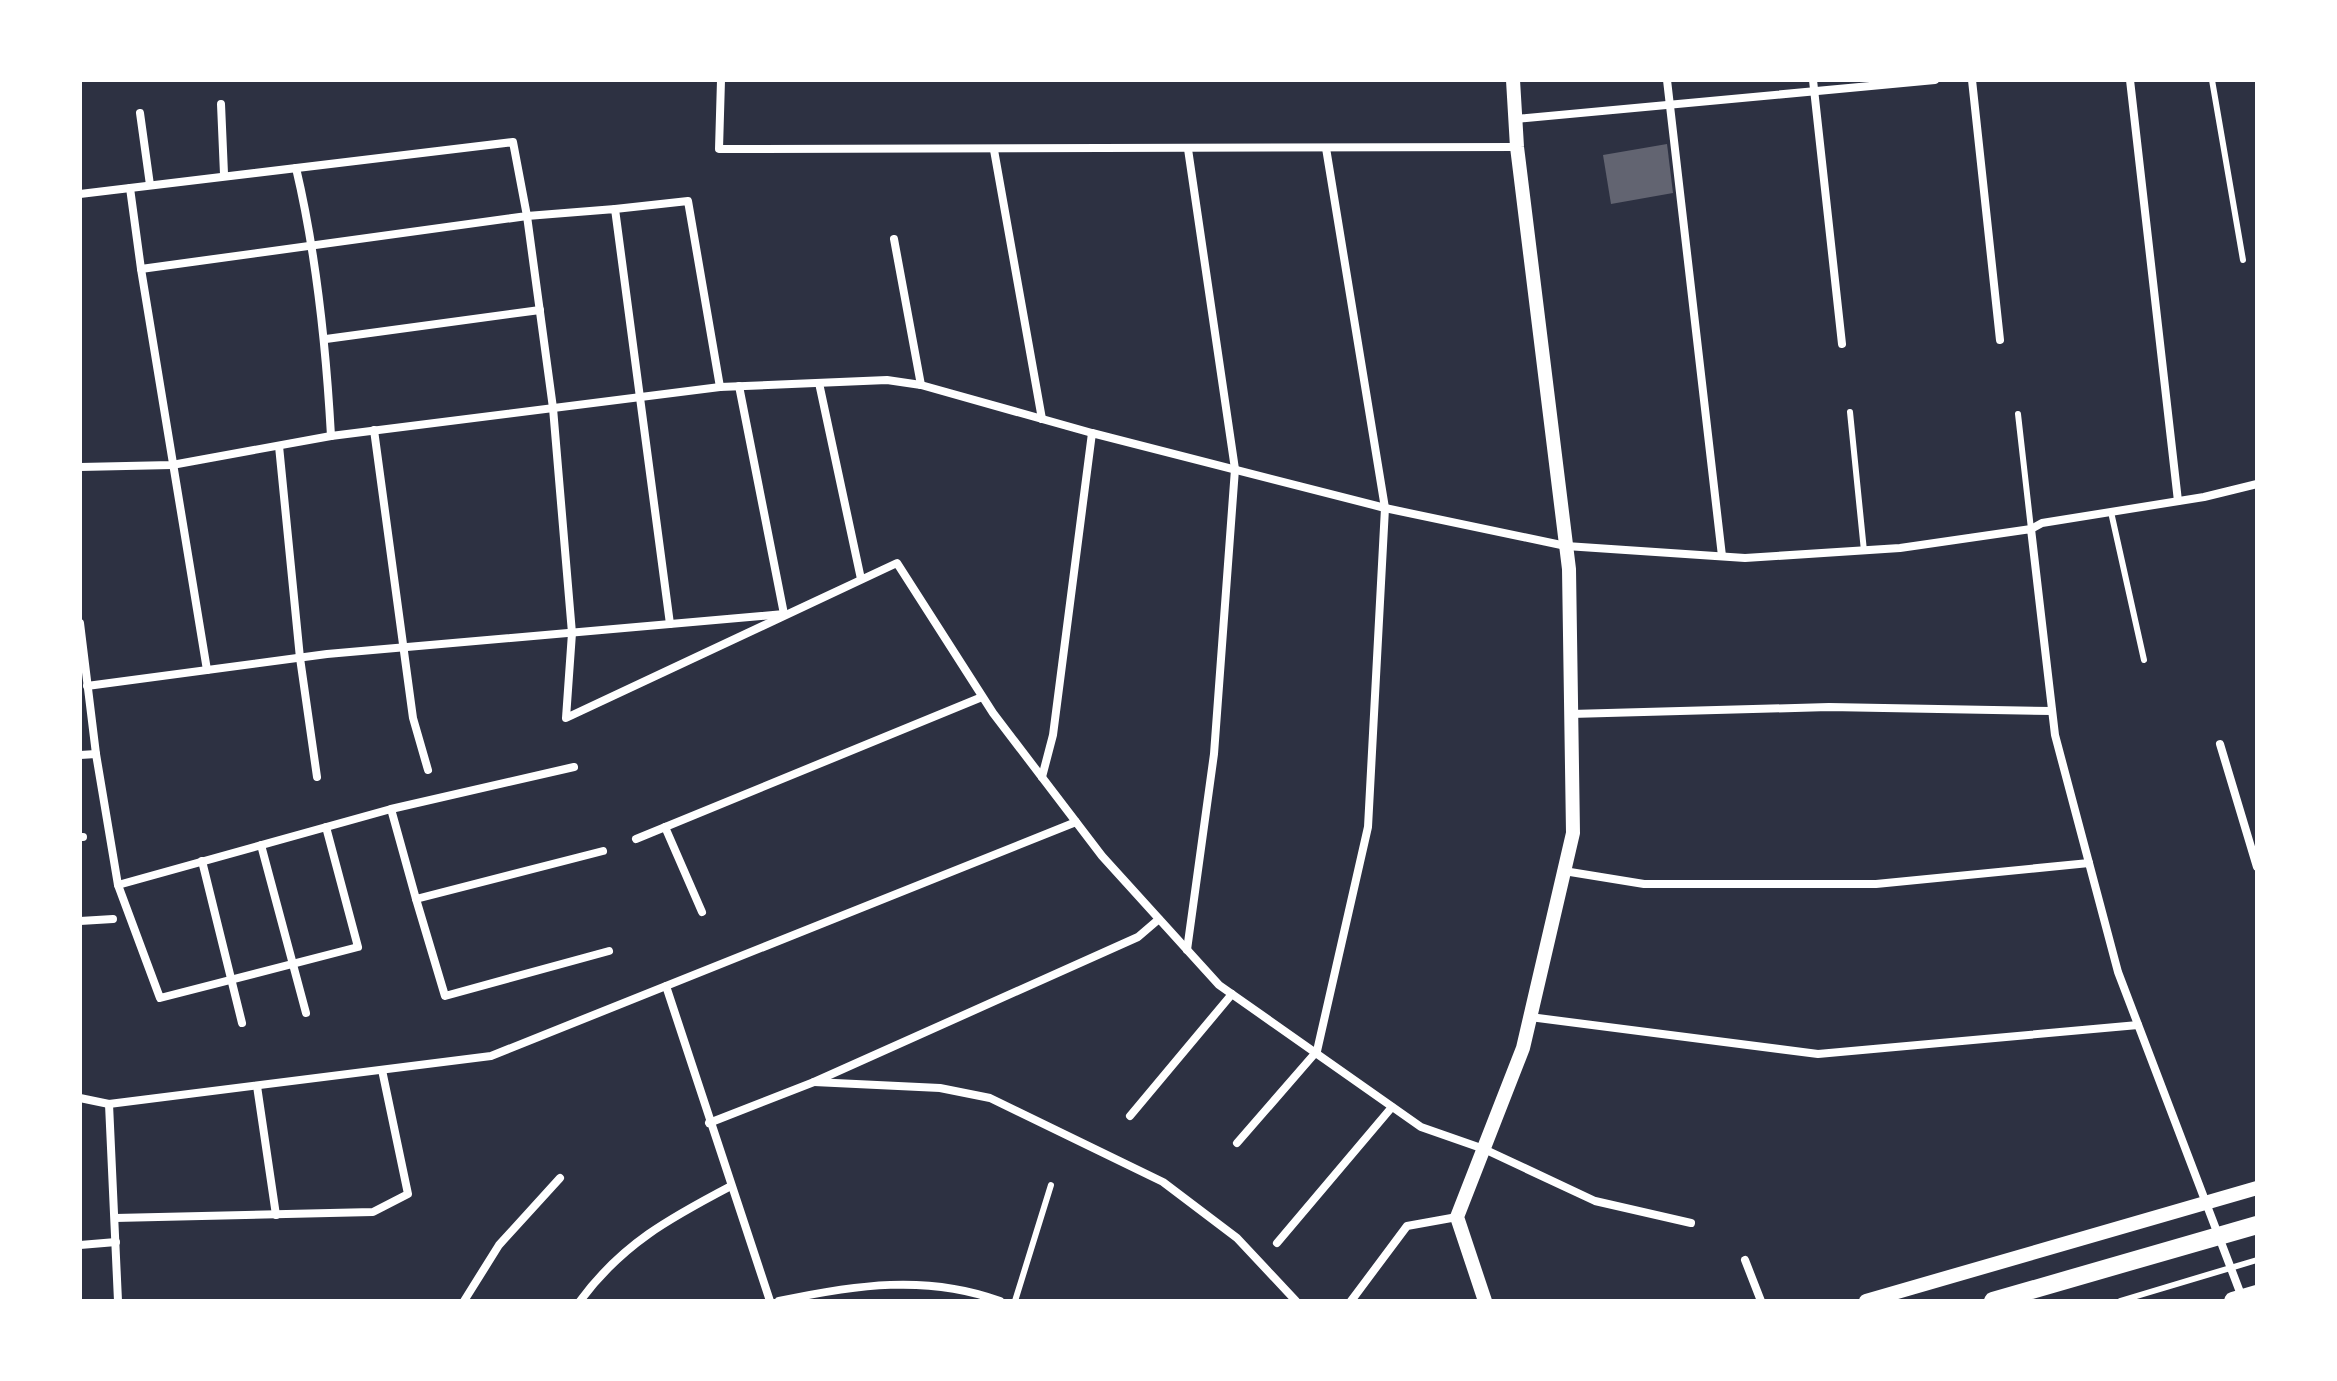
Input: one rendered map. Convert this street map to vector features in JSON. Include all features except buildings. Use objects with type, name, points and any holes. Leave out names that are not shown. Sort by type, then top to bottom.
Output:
[{"type":"main road","points":[[1993,1301],[2257,1225]]},
{"type":"street","points":[[721,80],[719,149],[1517,147]]},
{"type":"street","points":[[1485,1301],[1457,1217],[1523,1048],[1573,833],[1566,546],[1517,147],[1513,80]]},
{"type":"street","points":[[1667,80],[1722,556]]},
{"type":"street","points":[[1813,80],[1842,344]]},
{"type":"street","points":[[1516,119],[1935,80]]},
{"type":"street","points":[[1972,80],[2000,340]]},
{"type":"street","points":[[2130,80],[2178,501]]},
{"type":"street","points":[[221,104],[224,174]]},
{"type":"street","points":[[140,113],[150,185]]},
{"type":"street","points":[[80,194],[224,174],[513,142],[527,216],[553,408],[572,633],[566,718],[897,563],[982,697],[1076,822],[1219,985],[1421,1127],[1484,1149],[1595,1201],[1691,1223]]},
{"type":"street","points":[[1237,1143],[1317,1051],[1368,827],[1385,508],[1326,148]]},
{"type":"street","points":[[1187,950],[1214,754],[1235,469],[1188,149]]},
{"type":"street","points":[[994,150],[1042,419]]},
{"type":"street","points":[[296,168],[314,247],[326,339],[331,436]]},
{"type":"street","points":[[130,188],[207,670]]},
{"type":"street","points":[[141,269],[527,216],[688,201],[720,387]]},
{"type":"street","points":[[615,209],[670,624]]},
{"type":"street","points":[[894,239],[921,385]]},
{"type":"street","points":[[326,339],[540,310]]},
{"type":"street","points":[[80,467],[172,465],[331,436],[720,387],[887,380],[921,385],[1092,433],[1385,508],[1566,546],[1722,556],[1864,551],[2031,529],[2042,523],[2178,501],[2257,484]]},
{"type":"street","points":[[819,383],[861,579]]},
{"type":"street","points":[[739,386],[784,614]]},
{"type":"street","points":[[374,430],[413,718],[428,770]]},
{"type":"street","points":[[1042,777],[1053,735],[1092,433]]},
{"type":"street","points":[[279,446],[300,658],[317,777]]},
{"type":"street","points":[[2031,529],[2055,735],[2118,972],[2244,1299]]},
{"type":"street","points":[[87,686],[404,647],[784,614]]},
{"type":"street","points":[[80,625],[96,754],[118,885],[160,998],[358,947],[326,827]]},
{"type":"street","points":[[636,839],[982,697]]},
{"type":"street","points":[[1571,714],[1829,707],[2052,711]]},
{"type":"street","points":[[2220,744],[2257,867]]},
{"type":"street","points":[[80,755],[96,754]]},
{"type":"street","points":[[118,885],[391,809],[574,767]]},
{"type":"street","points":[[391,809],[445,996],[609,951]]},
{"type":"street","points":[[80,1098],[109,1104],[491,1056],[1076,822]]},
{"type":"street","points":[[665,827],[702,912]]},
{"type":"street","points":[[261,845],[306,1013]]},
{"type":"street","points":[[416,899],[603,851]]},
{"type":"street","points":[[202,861],[242,1023]]},
{"type":"street","points":[[1564,871],[1644,884],[1876,884],[2089,863]]},
{"type":"street","points":[[80,921],[113,919]]},
{"type":"street","points":[[709,1123],[814,1082],[1138,937],[1159,919]]},
{"type":"street","points":[[666,986],[770,1301]]},
{"type":"street","points":[[1130,1116],[1232,994]]},
{"type":"street","points":[[1530,1017],[1818,1054],[2138,1025]]},
{"type":"street","points":[[115,1218],[373,1212],[408,1194],[382,1070]]},
{"type":"street","points":[[814,1082],[940,1088],[990,1098],[1163,1182],[1237,1238],[1296,1301]]},
{"type":"street","points":[[257,1086],[276,1215]]},
{"type":"street","points":[[109,1104],[118,1301]]},
{"type":"street","points":[[1277,1243],[1392,1107]]},
{"type":"street","points":[[464,1301],[499,1245],[560,1178]]},
{"type":"street","points":[[580,1301],[601,1273],[650,1230],[731,1186]]},
{"type":"street","points":[[1866,1301],[2257,1188]]},
{"type":"street","points":[[1351,1301],[1407,1226],[1457,1217]]},
{"type":"street","points":[[80,1245],[116,1242]]},
{"type":"street","points":[[1745,1260],[1761,1301]]},
{"type":"street","points":[[779,1301],[897,1282],[957,1288],[1000,1301]]},
{"type":"lane","points":[[2212,80],[2243,260]]},
{"type":"lane","points":[[1850,412],[1864,551]]},
{"type":"lane","points":[[2018,414],[2031,529]]},
{"type":"lane","points":[[2111,512],[2144,660]]},
{"type":"lane","points":[[1015,1301],[1051,1185]]},
{"type":"lane","points":[[2120,1301],[2257,1260]]}]
